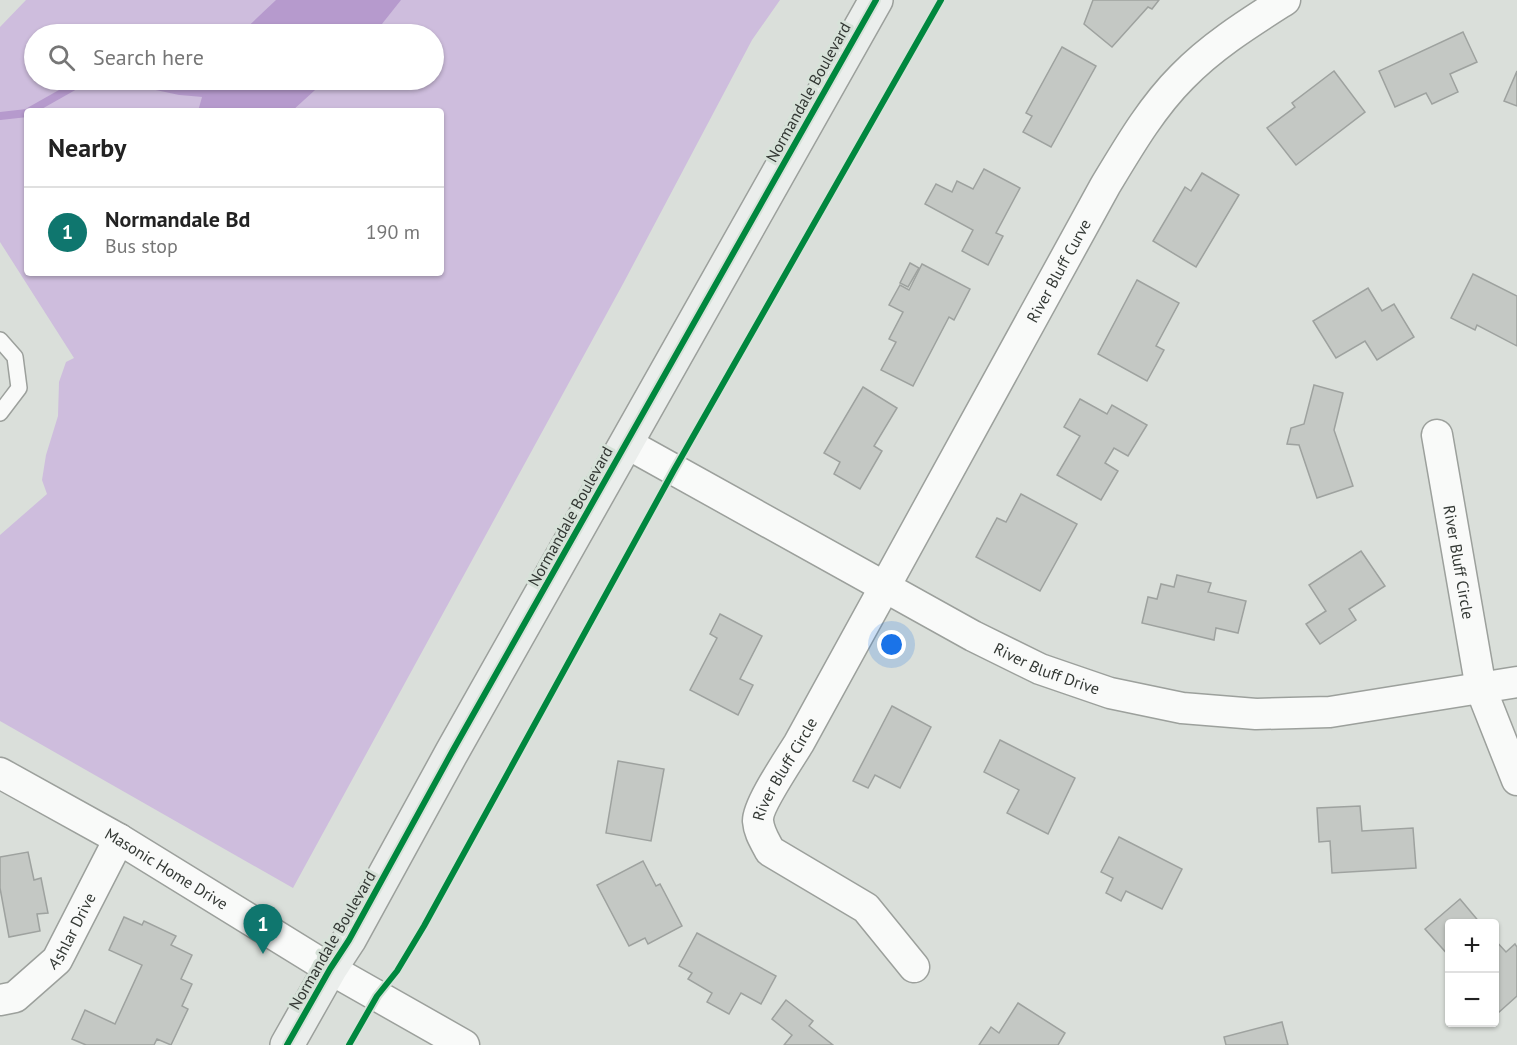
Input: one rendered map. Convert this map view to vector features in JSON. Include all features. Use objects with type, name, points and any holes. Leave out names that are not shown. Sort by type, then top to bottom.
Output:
[{"type":"street","name":"Normandale Boulevard","points":[[287,1045],[396,857],[452,752],[876,0]]},
{"type":"street","name":"River Bluff Curve","points":[[885,587],[1100,196],[1140,129],[1181,77],[1231,33],[1285,0]]},
{"type":"street","name":"River Bluff Circle","points":[[1437,435],[1480,689],[1517,780]]},
{"type":"street","name":"River Bluff Drive","points":[[626,443],[973,636],[1040,669],[1110,693],[1182,708],[1256,714],[1330,712],[1517,682]]},
{"type":"street","name":"River Bluff Circle","points":[[885,587],[764,802],[758,818],[761,835],[770,851],[866,908],[914,967]]},
{"type":"street","name":"Masonic Home Drive","points":[[0,773],[119,839],[330,969],[464,1045]]},
{"type":"street","name":"Ashlar Drive","points":[[0,1000],[15,997],[57,960],[119,839]]},
{"type":"lane","points":[[0,340],[15,357],[19,388],[0,413]]},
{"type":"shaded area","points":[[26,0],[780,0],[752,40],[624,282],[293,888],[0,721],[0,535],[47,494],[42,480],[46,455],[58,416],[59,382],[66,362],[74,358],[0,242],[0,27]]},
{"type":"shaded area","points":[[276,0],[401,0],[382,24],[251,24]]},
{"type":"shaded area","points":[[204,90],[315,90],[295,108],[199,108]]},
{"type":"building","points":[[1093,0],[1159,0],[1152,9],[1148,7],[1112,47],[1084,24]]},
{"type":"building","points":[[1463,32],[1477,62],[1450,74],[1458,92],[1432,104],[1426,93],[1395,107],[1379,71]]},
{"type":"building","points":[[1062,47],[1096,66],[1051,147],[1023,132],[1032,116],[1026,113]]},
{"type":"building","points":[[1334,71],[1365,112],[1296,165],[1267,128],[1295,107],[1292,103]]},
{"type":"building","points":[[1517,71],[1517,106],[1504,101]]},
{"type":"building","points":[[984,169],[1020,188],[996,233],[1003,236],[988,265],[962,251],[973,230],[925,204],[936,184],[952,192],[957,181],[973,189]]},
{"type":"building","points":[[1202,173],[1239,195],[1196,267],[1153,241],[1185,187],[1191,191]]},
{"type":"building","points":[[910,263],[919,268],[908,287],[900,283]]},
{"type":"building","points":[[922,264],[970,289],[954,320],[949,317],[913,386],[881,370],[896,342],[889,339],[903,312],[889,305],[900,285],[909,290]]},
{"type":"building","points":[[1473,274],[1517,296],[1517,346],[1477,325],[1475,330],[1451,318]]},
{"type":"building","points":[[1137,280],[1179,303],[1156,346],[1164,350],[1147,381],[1098,354]]},
{"type":"building","points":[[1368,288],[1382,311],[1394,304],[1414,337],[1377,360],[1365,341],[1336,358],[1313,321]]},
{"type":"building","points":[[1314,385],[1343,393],[1334,430],[1353,486],[1317,498],[1299,445],[1287,444],[1291,428],[1304,424]]},
{"type":"building","points":[[863,387],[897,408],[874,446],[882,451],[860,489],[834,474],[840,462],[824,453]]},
{"type":"building","points":[[1080,399],[1107,414],[1112,405],[1147,425],[1128,456],[1114,448],[1105,463],[1118,471],[1101,500],[1057,475],[1080,436],[1064,427]]},
{"type":"building","points":[[1021,494],[1077,524],[1040,591],[976,557],[997,518],[1006,522]]},
{"type":"building","points":[[1361,551],[1385,586],[1349,609],[1356,620],[1320,644],[1306,624],[1326,611],[1309,585]]},
{"type":"building","points":[[1177,575],[1211,583],[1208,592],[1246,601],[1238,633],[1216,628],[1214,640],[1142,623],[1148,597],[1157,599],[1161,584],[1174,587]]},
{"type":"building","points":[[720,614],[762,636],[740,679],[753,685],[738,715],[690,690],[717,638],[710,634]]},
{"type":"building","points":[[892,706],[931,727],[900,788],[875,775],[868,788],[853,781]]},
{"type":"building","points":[[1000,740],[1075,778],[1048,834],[1007,813],[1019,790],[984,772]]},
{"type":"building","points":[[618,761],[664,769],[651,841],[606,833]]},
{"type":"building","points":[[1360,806],[1362,831],[1413,828],[1416,868],[1332,873],[1330,841],[1319,842],[1317,808]]},
{"type":"building","points":[[1119,837],[1182,869],[1162,909],[1126,891],[1121,901],[1106,893],[1113,878],[1101,872]]},
{"type":"building","points":[[28,852],[34,880],[41,878],[48,913],[37,914],[40,931],[9,937],[0,888],[0,857]]},
{"type":"building","points":[[643,861],[656,886],[660,884],[682,926],[648,944],[645,938],[629,946],[597,885]]},
{"type":"building","points":[[1460,899],[1477,919],[1445,919],[1445,951],[1425,929]]},
{"type":"building","points":[[124,917],[142,925],[144,921],[176,936],[171,945],[192,955],[181,979],[192,984],[182,1006],[188,1009],[171,1045],[157,1039],[154,1045],[86,1045],[72,1039],[85,1010],[115,1024],[142,965],[109,950]]},
{"type":"building","points":[[697,933],[776,976],[761,1004],[741,993],[729,1014],[707,1002],[712,993],[688,979],[692,973],[679,966]]},
{"type":"building","points":[[1499,944],[1506,952],[1515,944],[1517,947],[1517,996],[1499,1012]]},
{"type":"building","points":[[786,1000],[813,1021],[809,1026],[833,1045],[784,1045],[792,1035],[772,1019]]},
{"type":"building","points":[[1018,1003],[1065,1033],[1058,1045],[979,1045],[991,1027],[999,1033]]},
{"type":"building","points":[[1282,1022],[1288,1045],[1226,1045],[1224,1037]]},
{"type":"waterway","points":[[35,108],[67,90]]},
{"type":"waterway","points":[[175,90],[203,93]]},
{"type":"waterway","points":[[0,116],[24,113]]},
{"type":"cycle path","points":[[287,1045],[349,940],[452,752],[876,0]]},
{"type":"cycle path","points":[[349,1045],[377,996],[397,971],[424,926],[674,470],[941,0]]},
{"type":"place","name":"Normandale Bd","points":[[263,954]]}]
